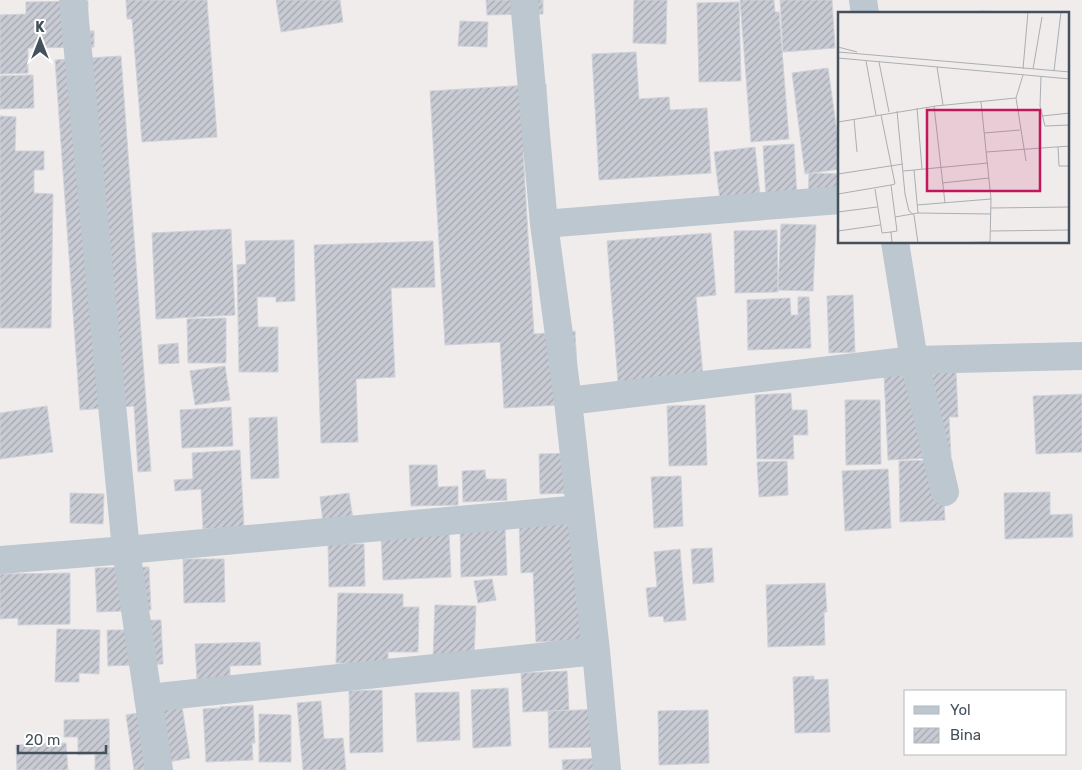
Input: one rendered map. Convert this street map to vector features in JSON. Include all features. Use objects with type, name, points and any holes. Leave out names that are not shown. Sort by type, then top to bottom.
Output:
[{"type":"street","points":[[73,0],[126,550],[159,770]]},
{"type":"street","points":[[524,0],[544,224],[568,402],[596,651],[607,770]]},
{"type":"street","points":[[544,224],[838,200]]},
{"type":"street","points":[[895,244],[914,360],[945,492]]},
{"type":"street","points":[[568,402],[914,360],[1082,356]]},
{"type":"street","points":[[0,560],[580,509]]},
{"type":"street","points":[[148,698],[596,651]]},
{"type":"building","points":[[126,0],[207,0],[217,137],[142,142],[132,19],[127,19]]},
{"type":"building","points":[[276,0],[340,0],[343,22],[281,32]]},
{"type":"building","points":[[486,0],[543,0],[543,14],[487,15]]},
{"type":"building","points":[[634,0],[667,0],[666,44],[633,43]]},
{"type":"building","points":[[740,0],[774,0],[775,12],[779,12],[789,139],[751,142]]},
{"type":"building","points":[[780,0],[832,0],[835,48],[783,52]]},
{"type":"building","points":[[88,1],[88,31],[94,31],[94,47],[28,48],[28,73],[0,74],[0,15],[26,14],[26,2]]},
{"type":"building","points":[[739,2],[741,81],[699,82],[697,3]]},
{"type":"building","points":[[460,21],[488,22],[487,47],[458,46]]},
{"type":"building","points":[[636,52],[639,99],[669,97],[670,110],[707,108],[711,173],[599,180],[592,54]]},
{"type":"building","points":[[121,56],[151,471],[138,472],[134,406],[80,410],[55,60]]},
{"type":"building","points":[[828,68],[838,140],[838,169],[805,174],[792,73]]},
{"type":"building","points":[[33,75],[34,108],[0,109],[0,76]]},
{"type":"building","points":[[546,84],[550,151],[523,152],[534,334],[575,331],[579,404],[504,408],[500,342],[445,345],[430,91]]},
{"type":"building","points":[[0,116],[16,117],[15,151],[44,151],[44,170],[34,170],[34,193],[53,194],[51,328],[0,328]]},
{"type":"building","points":[[794,144],[797,198],[766,200],[763,146]]},
{"type":"building","points":[[755,147],[761,205],[721,209],[714,152]]},
{"type":"building","points":[[809,173],[838,174],[838,203],[808,203]]},
{"type":"building","points":[[781,224],[816,225],[813,291],[778,290]]},
{"type":"building","points":[[231,229],[235,315],[156,319],[152,233]]},
{"type":"building","points":[[777,230],[778,292],[735,293],[734,231]]},
{"type":"building","points":[[711,233],[716,295],[696,297],[703,376],[618,382],[607,241]]},
{"type":"building","points":[[294,240],[295,301],[276,302],[276,297],[257,297],[258,327],[278,327],[278,372],[239,372],[237,265],[246,264],[245,241]]},
{"type":"building","points":[[433,241],[435,287],[391,288],[395,377],[356,379],[358,442],[321,443],[314,245]]},
{"type":"building","points":[[853,295],[855,352],[829,353],[827,296]]},
{"type":"building","points":[[798,297],[809,297],[811,348],[748,350],[747,300],[790,298],[791,315],[798,315]]},
{"type":"building","points":[[226,318],[226,363],[188,363],[187,319]]},
{"type":"building","points":[[178,343],[179,363],[159,364],[158,345]]},
{"type":"building","points":[[225,366],[230,400],[195,405],[190,371]]},
{"type":"building","points":[[956,371],[958,417],[949,417],[951,457],[888,460],[884,375]]},
{"type":"building","points":[[791,393],[792,410],[807,410],[808,435],[793,435],[794,459],[757,459],[755,395]]},
{"type":"building","points":[[1082,394],[1082,452],[1036,454],[1033,396]]},
{"type":"building","points":[[845,400],[880,400],[881,464],[846,465]]},
{"type":"building","points":[[705,405],[707,465],[669,466],[667,406]]},
{"type":"building","points":[[47,406],[53,452],[0,459],[0,413]]},
{"type":"building","points":[[231,407],[233,446],[182,448],[180,410]]},
{"type":"building","points":[[277,417],[279,478],[251,479],[249,418]]},
{"type":"building","points":[[240,450],[244,527],[203,529],[201,489],[175,491],[174,480],[193,479],[192,453]]},
{"type":"building","points":[[579,453],[574,493],[540,494],[539,454]]},
{"type":"building","points":[[952,460],[953,479],[943,480],[945,520],[900,522],[899,461]]},
{"type":"building","points":[[787,461],[788,495],[759,497],[757,462]]},
{"type":"building","points":[[409,465],[437,465],[438,487],[458,486],[458,505],[411,506]]},
{"type":"building","points":[[888,469],[891,528],[845,531],[842,471]]},
{"type":"building","points":[[485,470],[486,479],[506,479],[507,500],[463,502],[462,471]]},
{"type":"building","points":[[681,476],[683,526],[654,528],[651,477]]},
{"type":"building","points":[[1050,492],[1050,515],[1072,514],[1073,537],[1005,539],[1004,493]]},
{"type":"building","points":[[70,493],[104,494],[103,524],[70,523]]},
{"type":"building","points":[[349,493],[353,519],[323,523],[320,497]]},
{"type":"building","points":[[580,518],[587,640],[536,642],[533,572],[521,573],[519,521]]},
{"type":"building","points":[[505,526],[507,575],[461,577],[460,527]]},
{"type":"building","points":[[449,531],[451,577],[383,580],[381,534]]},
{"type":"building","points":[[328,544],[364,544],[365,586],[329,587]]},
{"type":"building","points":[[712,548],[714,582],[693,584],[691,549]]},
{"type":"building","points":[[680,549],[686,620],[664,622],[663,616],[649,617],[646,588],[657,587],[654,552]]},
{"type":"building","points":[[183,559],[224,559],[225,602],[184,603]]},
{"type":"building","points":[[149,567],[151,610],[97,612],[95,568]]},
{"type":"building","points":[[70,573],[70,624],[18,625],[18,618],[0,619],[0,574]]},
{"type":"building","points":[[492,579],[496,600],[478,603],[474,581]]},
{"type":"building","points":[[825,583],[827,612],[824,612],[825,645],[768,647],[766,585]]},
{"type":"building","points":[[338,593],[403,594],[403,607],[419,607],[418,652],[388,652],[388,664],[336,663]]},
{"type":"building","points":[[435,605],[476,606],[474,659],[433,658]]},
{"type":"building","points":[[161,620],[163,664],[108,666],[107,630],[125,630],[125,621]]},
{"type":"building","points":[[57,629],[100,630],[99,674],[79,673],[79,682],[55,682]]},
{"type":"building","points":[[260,642],[261,665],[230,666],[230,680],[197,681],[195,644]]},
{"type":"building","points":[[567,671],[569,710],[523,712],[521,673]]},
{"type":"building","points":[[814,676],[814,680],[828,679],[830,732],[795,733],[793,677]]},
{"type":"building","points":[[508,688],[511,746],[473,748],[471,690]]},
{"type":"building","points":[[382,690],[383,752],[350,753],[349,691]]},
{"type":"building","points":[[459,692],[460,740],[417,742],[415,693]]},
{"type":"building","points":[[321,701],[324,739],[343,738],[346,770],[303,770],[297,703]]},
{"type":"building","points":[[253,705],[255,743],[252,743],[253,760],[206,762],[203,709]]},
{"type":"building","points":[[182,706],[190,758],[163,763],[164,770],[134,770],[126,715]]},
{"type":"building","points":[[610,709],[595,747],[549,748],[548,711]]},
{"type":"building","points":[[708,710],[709,763],[659,765],[658,711]]},
{"type":"building","points":[[259,714],[291,715],[291,762],[259,762]]},
{"type":"building","points":[[109,719],[110,770],[95,770],[95,754],[78,755],[78,737],[64,737],[64,720]]},
{"type":"building","points":[[66,743],[68,770],[17,770],[16,745]]},
{"type":"building","points":[[605,758],[606,770],[563,770],[562,760]]}]
